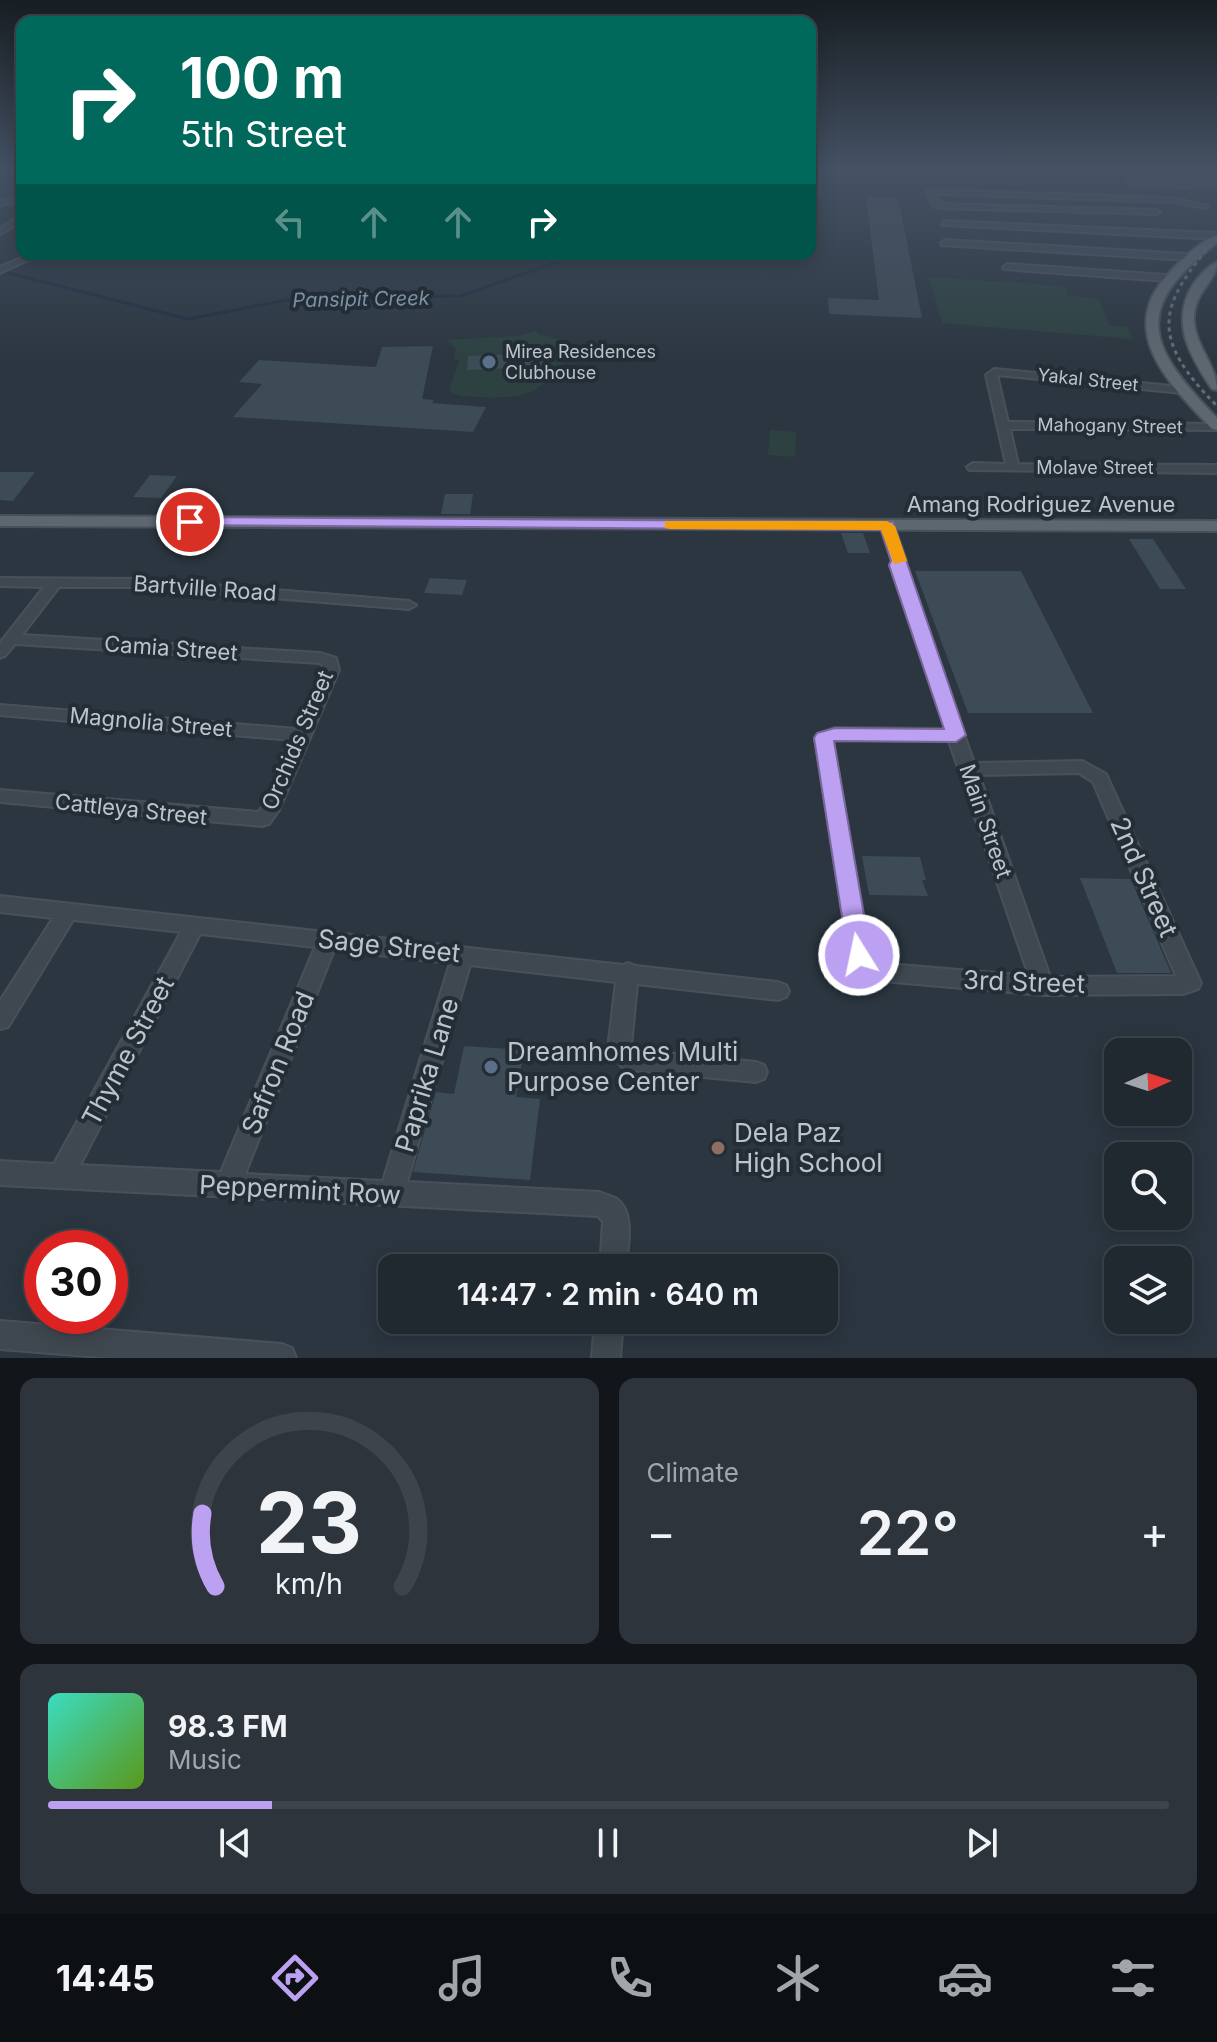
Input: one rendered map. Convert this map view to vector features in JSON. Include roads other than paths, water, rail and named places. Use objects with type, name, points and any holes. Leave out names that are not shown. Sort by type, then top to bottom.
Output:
[{"type":"main road","points":[[1217,237],[1188,257],[1166,278],[1155,296],[1151,320],[1157,347],[1179,386],[1217,427]]},
{"type":"main road","points":[[1179,386],[1216,385],[1193,347],[1186,325],[1190,300],[1203,277],[1217,265]]},
{"type":"main road","name":"Amang Rodriguez Avenue","points":[[0,521],[1217,526]]},
{"type":"street","points":[[1108,231],[1217,237]]},
{"type":"street","points":[[945,243],[1188,257]]},
{"type":"street","points":[[2,270],[24,260]]},
{"type":"street","points":[[1007,267],[1166,278]]},
{"type":"street","points":[[1203,277],[1217,279]]},
{"type":"street","name":"Yakal Street","points":[[1002,425],[991,375],[994,372],[1179,386]]},
{"type":"street","points":[[1002,425],[1013,467]]},
{"type":"street","name":"Mahogany Street","points":[[1002,425],[1217,427]]},
{"type":"street","name":"Molave Street","points":[[973,467],[1217,469]]},
{"type":"street","name":"Main Street","points":[[882,526],[890,561],[897,565],[1043,986]]},
{"type":"street","name":"Bartville Road","points":[[0,582],[53,585],[139,583],[409,605]]},
{"type":"street","points":[[0,653],[53,585]]},
{"type":"street","name":"Camia Street","points":[[11,639],[330,661]]},
{"type":"street","name":"Orchids Street","points":[[262,819],[270,810],[331,670],[330,661]]},
{"type":"street","name":"Magnolia Street","points":[[0,710],[301,735]]},
{"type":"street","name":"3rd Street","points":[[956,735],[835,734],[824,738],[823,747],[859,955],[870,971],[887,975],[1043,986],[1183,985],[1190,983],[1189,975]]},
{"type":"street","name":"2nd Street","points":[[968,769],[1082,767],[1100,778],[1189,975]]},
{"type":"street","name":"Cattleya Street","points":[[0,796],[262,819]]},
{"type":"street","name":"Sage Street","points":[[0,904],[778,991]]},
{"type":"street","points":[[0,1020],[68,911]]},
{"type":"street","name":"Thyme Street","points":[[61,1176],[195,925]]},
{"type":"street","name":"Safron Road","points":[[228,1186],[328,940]]},
{"type":"street","name":"Paprika Lane","points":[[391,1195],[463,954]]},
{"type":"street","points":[[628,972],[619,1049],[630,1060],[756,1072]]},
{"type":"street","name":"Peppermint Row","points":[[0,1173],[599,1204],[610,1209],[616,1220],[614,1254]]},
{"type":"street","points":[[606,1358],[608,1334]]},
{"type":"street","points":[[0,1335],[282,1358]]},
{"type":"waterway","name":"Pansipit Creek","points":[[0,271],[188,319],[293,299],[460,296],[562,260]]},
{"type":"railway","points":[[1217,238],[1182,283],[1169,322],[1171,340],[1180,360],[1217,406]]},
{"type":"place","name":"Mirea Residences Clubhouse","points":[[489,362]]},
{"type":"place","name":"Dreamhomes Multi Purpose Center","points":[[491,1067]]},
{"type":"place","name":"Dela Paz High School","points":[[718,1148]]}]
